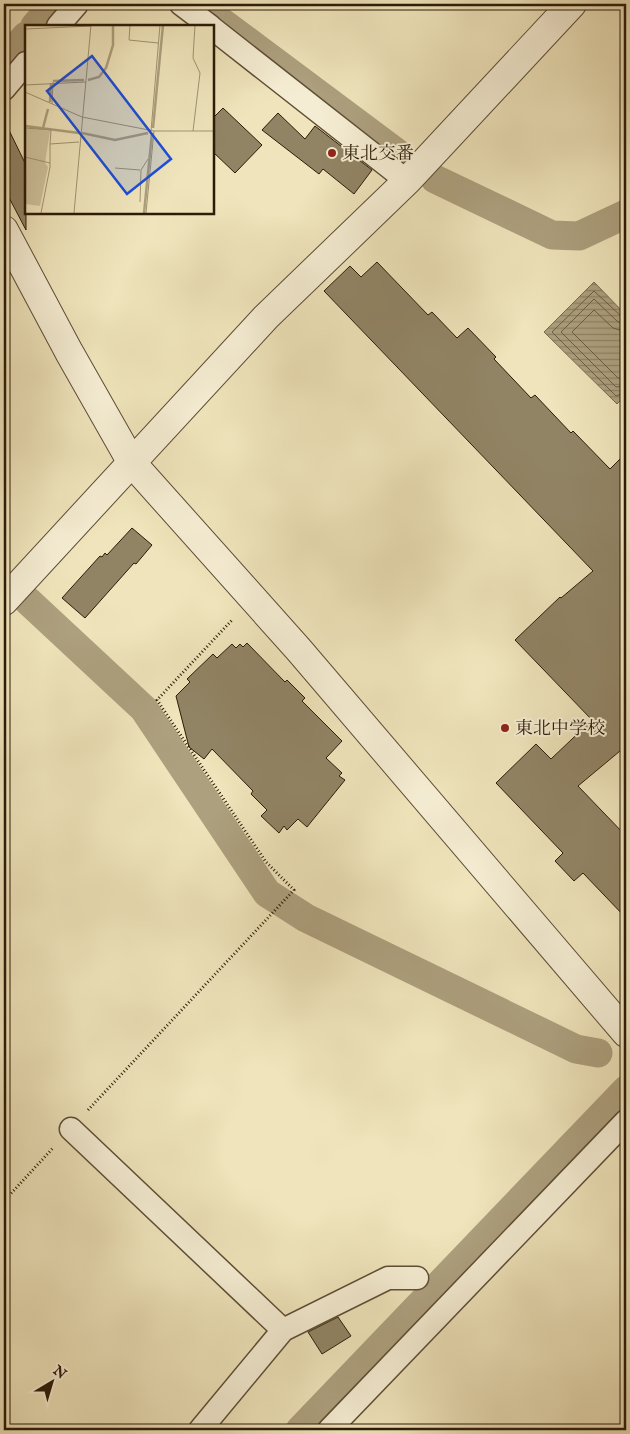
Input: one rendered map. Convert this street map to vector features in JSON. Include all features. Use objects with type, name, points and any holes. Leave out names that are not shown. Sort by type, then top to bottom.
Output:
[{"type":"street","points":[[59,25],[77,4]]},
{"type":"street","points":[[181,4],[208,25]]},
{"type":"street","points":[[4,601],[266,317],[407,181],[572,4]]},
{"type":"street","points":[[214,29],[407,181]]},
{"type":"street","points":[[4,89],[25,64]]},
{"type":"street","points":[[4,230],[69,352],[132,464],[299,650],[626,1033]]},
{"type":"street","points":[[329,1430],[626,1121]]},
{"type":"street","points":[[71,1129],[283,1330]]},
{"type":"street","points":[[200,1430],[283,1330],[388,1278],[417,1278]]},
{"type":"path","points":[[4,1201],[294,890],[266,862],[156,700],[253,599]]},
{"type":"water","points":[[594,282],[626,315],[626,395],[617,404],[544,332]]},
{"type":"building","points":[[223,108],[262,145],[235,173],[214,153],[214,117]]},
{"type":"building","points":[[278,113],[305,139],[315,126],[372,170],[354,194],[323,169],[319,174],[262,130]]},
{"type":"building","points":[[4,120],[25,163],[26,230],[4,188]]},
{"type":"building","points":[[377,262],[428,315],[432,312],[457,338],[468,328],[531,398],[535,395],[571,433],[573,431],[610,469],[626,453],[626,746],[578,786],[626,836],[626,918],[583,873],[574,881],[555,861],[563,853],[496,783],[536,744],[551,759],[592,720],[515,640],[560,597],[593,571],[324,291],[350,266],[361,277]]},
{"type":"building","points":[[132,528],[152,545],[85,618],[62,598],[100,556],[102,557],[105,553],[107,555]]},
{"type":"building","points":[[247,643],[285,682],[287,680],[305,698],[302,701],[342,741],[326,758],[342,773],[339,776],[345,780],[307,827],[298,819],[287,830],[284,826],[279,833],[261,816],[267,810],[251,794],[253,791],[212,749],[204,759],[189,747],[176,696],[190,682],[187,679],[213,654],[217,658],[232,644],[236,648],[240,644],[243,647]]},
{"type":"building","points":[[338,1317],[351,1336],[322,1354],[308,1332]]},
{"type":"waterway","points":[[36,25],[54,4]]},
{"type":"waterway","points":[[219,20],[400,155]]},
{"type":"waterway","points":[[4,61],[25,37]]},
{"type":"waterway","points":[[435,179],[552,235],[579,236],[626,214]]},
{"type":"waterway","points":[[28,601],[144,709],[267,893],[306,918],[576,1049],[598,1053]]},
{"type":"waterway","points":[[300,1430],[626,1090]]},
{"type":"place","name":"東北交番","points":[[332,153]]},
{"type":"place","name":"東北中学校","points":[[505,728]]}]
